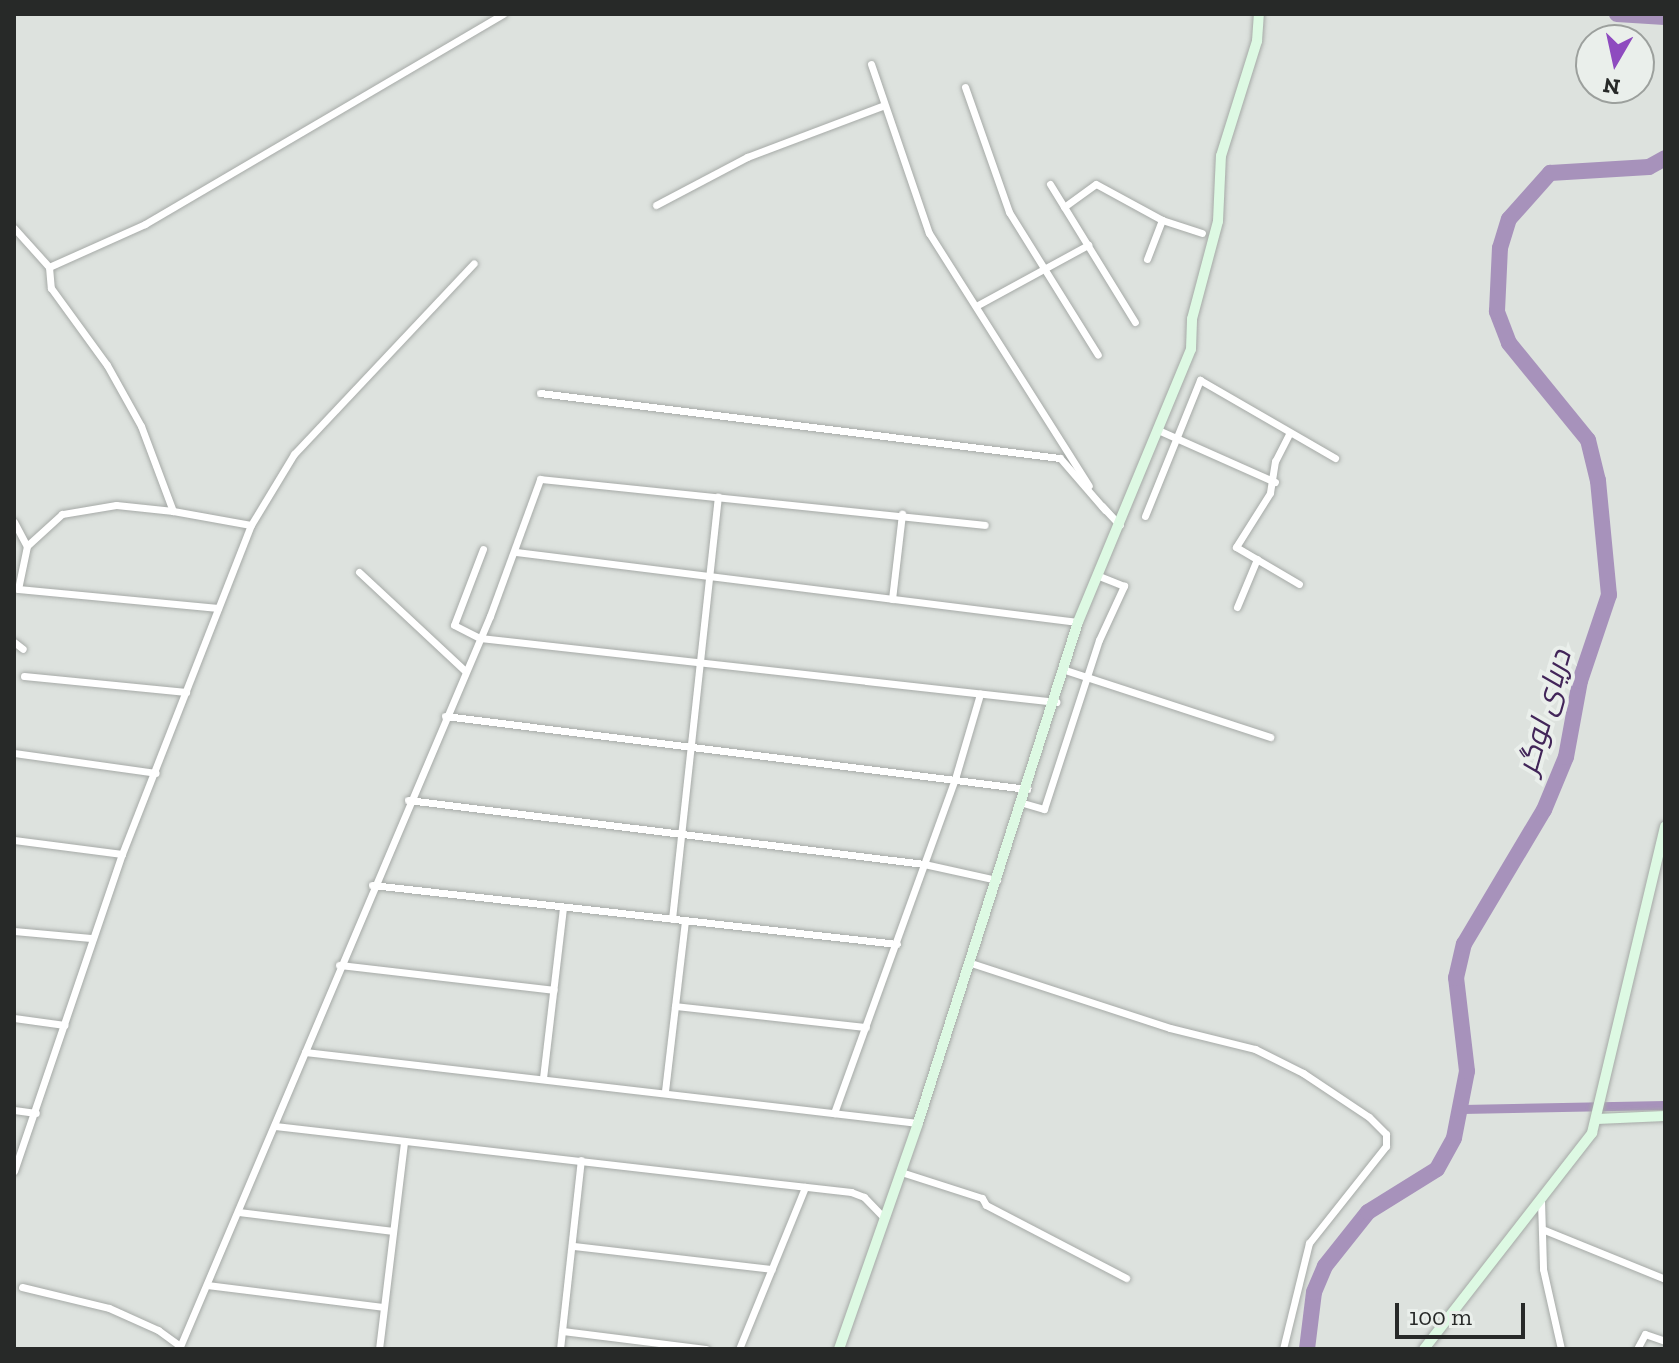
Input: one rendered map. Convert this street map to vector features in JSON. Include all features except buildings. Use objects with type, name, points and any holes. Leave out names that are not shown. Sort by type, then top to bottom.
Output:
[{"type":"street","points":[[49,267],[145,224],[503,14]]},
{"type":"street","points":[[839,1349],[974,964],[997,880],[1056,702],[1078,622],[1191,349],[1192,319],[1218,221],[1221,156],[1257,41],[1259,14]]},
{"type":"street","points":[[871,64],[882,106],[929,233],[1105,510]]},
{"type":"street","points":[[965,87],[1009,212],[1098,355]]},
{"type":"street","points":[[656,205],[747,157],[882,106]]},
{"type":"street","points":[[1050,184],[1135,322]]},
{"type":"street","points":[[1064,207],[1096,184],[1162,220],[1202,233]]},
{"type":"street","points":[[1147,259],[1162,220]]},
{"type":"street","points":[[14,228],[49,267],[51,288],[107,365],[141,426],[173,511]]},
{"type":"street","points":[[976,306],[1088,245]]},
{"type":"street","points":[[14,1171],[36,1113],[91,938],[251,525],[294,454],[474,263]]},
{"type":"street","points":[[1145,516],[1200,380],[1335,458]]},
{"type":"street","points":[[540,393],[1060,458],[1120,525]]},
{"type":"street","points":[[1158,430],[1275,482]]},
{"type":"street","points":[[1289,434],[1275,461],[1275,482],[1236,547],[1299,584]]},
{"type":"street","points":[[22,1287],[119,1312],[179,1348],[275,1126],[372,885],[516,552],[540,479],[902,514],[985,525]]},
{"type":"street","points":[[672,919],[718,496]]},
{"type":"street","points":[[218,608],[18,589],[27,546],[73,510],[116,505],[173,511],[251,525]]},
{"type":"street","points":[[892,599],[902,514]]},
{"type":"street","points":[[14,522],[27,546]]},
{"type":"street","points":[[483,549],[454,625],[480,638],[1056,702]]},
{"type":"street","points":[[516,552],[1078,622]]},
{"type":"street","points":[[1237,607],[1257,559]]},
{"type":"street","points":[[359,572],[465,671]]},
{"type":"street","points":[[1023,803],[1044,809],[1086,676],[1124,586],[1099,576]]},
{"type":"street","points":[[14,642],[23,649]]},
{"type":"street","points":[[1065,670],[1270,737]]},
{"type":"street","points":[[24,676],[186,692]]},
{"type":"street","points":[[834,1113],[955,779],[980,694]]},
{"type":"street","points":[[445,716],[1027,789]]},
{"type":"street","points":[[14,753],[156,773]]},
{"type":"street","points":[[408,800],[924,864],[997,880]]},
{"type":"street","points":[[1424,1349],[1586,1144],[1597,1117],[1665,827]]},
{"type":"street","points":[[14,840],[122,854]]},
{"type":"street","points":[[372,885],[897,944]]},
{"type":"street","points":[[543,1078],[563,907]]},
{"type":"street","points":[[665,1091],[685,922]]},
{"type":"street","points":[[14,931],[91,938]]},
{"type":"street","points":[[974,964],[1255,1049],[1303,1073],[1369,1117],[1386,1134],[1386,1146],[1309,1243],[1283,1349]]},
{"type":"street","points":[[339,965],[554,990]]},
{"type":"street","points":[[675,1006],[866,1027]]},
{"type":"street","points":[[14,1018],[65,1025]]},
{"type":"street","points":[[305,1052],[665,1091],[918,1123]]},
{"type":"street","points":[[14,1110],[36,1113]]},
{"type":"street","points":[[1597,1117],[1665,1116]]},
{"type":"street","points":[[275,1126],[805,1187],[864,1197],[884,1218]]},
{"type":"street","points":[[379,1349],[404,1141]]},
{"type":"street","points":[[560,1349],[581,1160]]},
{"type":"street","points":[[903,1172],[982,1198],[986,1205],[1126,1278]]},
{"type":"street","points":[[739,1349],[805,1187]]},
{"type":"street","points":[[1541,1200],[1543,1269],[1561,1349]]},
{"type":"street","points":[[238,1212],[392,1231]]},
{"type":"street","points":[[1542,1229],[1665,1279]]},
{"type":"street","points":[[573,1246],[772,1269]]},
{"type":"street","points":[[207,1285],[383,1307]]},
{"type":"street","points":[[562,1331],[706,1349]]},
{"type":"street","points":[[1637,1349],[1645,1334],[1665,1341]]},
{"type":"waterway","name":"دریای لوگر","points":[[1617,14],[1665,17]]},
{"type":"waterway","name":"دریای لوگر","points":[[1307,1349],[1314,1292],[1325,1266],[1368,1212],[1437,1169],[1454,1138],[1467,1071],[1456,978],[1464,944],[1544,810],[1566,757],[1580,681],[1609,595],[1598,481],[1588,440],[1509,343],[1497,311],[1500,248],[1509,219],[1550,173],[1649,167],[1665,158]]},
{"type":"waterway","points":[[1462,1109],[1665,1105]]}]
